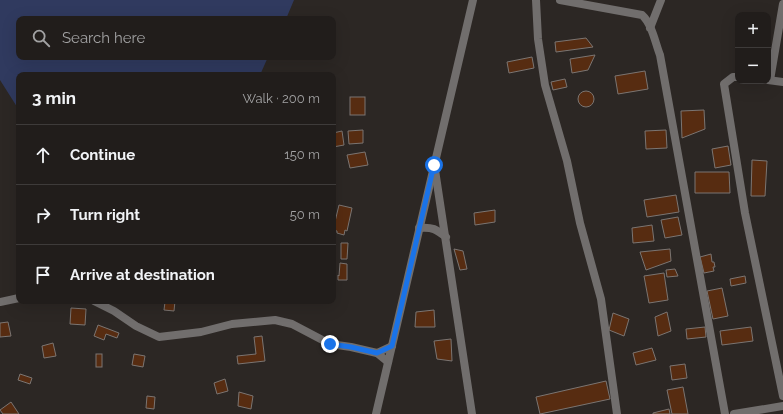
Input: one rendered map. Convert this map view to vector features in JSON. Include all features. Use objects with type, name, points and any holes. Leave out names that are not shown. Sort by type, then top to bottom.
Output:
[{"type":"street","points":[[376,414],[473,0]]},
{"type":"street","points":[[536,0],[538,39],[545,85],[567,161],[580,223],[601,299],[617,414]]},
{"type":"street","points":[[560,0],[642,15],[646,18],[650,28],[660,55],[725,414]]},
{"type":"street","points":[[650,28],[661,0]]},
{"type":"street","points":[[771,69],[783,4]]},
{"type":"street","points":[[735,76],[733,76],[724,84],[745,213],[783,396]]},
{"type":"street","points":[[771,80],[783,82]]},
{"type":"street","points":[[434,165],[472,414]]},
{"type":"street","points":[[419,228],[435,228],[446,237]]},
{"type":"street","points":[[0,302],[16,299]]},
{"type":"street","points":[[100,304],[114,311],[136,326],[159,337],[201,332],[232,324],[275,320],[292,324],[330,344],[377,353],[388,362]]},
{"type":"street","points":[[377,353],[392,346]]},
{"type":"street","points":[[734,414],[783,406]]},
{"type":"shaded area","points":[[0,0],[294,0],[287,16],[16,16],[16,60],[267,60],[261,72],[16,72],[16,105],[0,80]]},
{"type":"building","points":[[586,38],[593,47],[556,52],[555,42]]},
{"type":"building","points":[[595,55],[588,70],[572,73],[570,59]]},
{"type":"building","points":[[532,57],[534,68],[509,73],[507,62]]},
{"type":"building","points":[[645,71],[648,89],[618,94],[615,76]]},
{"type":"building","points":[[565,79],[567,87],[553,90],[551,82]]},
{"type":"building","points":[[583,91],[589,91],[594,96],[592,105],[589,107],[583,107],[578,102],[578,96]]},
{"type":"building","points":[[350,97],[365,97],[365,115],[350,115]]},
{"type":"building","points":[[704,110],[705,129],[682,138],[681,111]]},
{"type":"building","points":[[363,130],[363,143],[349,144],[348,131]]},
{"type":"building","points":[[666,130],[667,148],[646,149],[645,131]]},
{"type":"building","points":[[342,131],[344,145],[336,146],[336,132]]},
{"type":"building","points":[[728,146],[731,165],[715,168],[712,149]]},
{"type":"building","points":[[365,152],[368,165],[350,168],[347,155]]},
{"type":"building","points":[[752,160],[767,161],[765,196],[751,196]]},
{"type":"building","points":[[695,172],[729,172],[730,193],[695,193]]},
{"type":"building","points":[[676,195],[679,212],[647,217],[644,200]]},
{"type":"building","points":[[339,205],[352,208],[347,231],[345,230],[344,235],[337,233],[336,218]]},
{"type":"building","points":[[495,210],[495,222],[475,225],[474,213]]},
{"type":"building","points":[[678,217],[682,235],[665,238],[661,220]]},
{"type":"building","points":[[652,225],[654,241],[633,243],[632,228]]},
{"type":"building","points":[[341,243],[348,243],[347,259],[341,259]]},
{"type":"building","points":[[454,249],[463,251],[467,269],[460,270]]},
{"type":"building","points":[[670,249],[671,261],[646,270],[640,252]]},
{"type":"building","points":[[711,254],[712,262],[714,262],[715,267],[713,267],[714,271],[704,273],[700,257]]},
{"type":"building","points":[[340,263],[347,264],[347,280],[338,280]]},
{"type":"building","points":[[675,269],[678,276],[667,277],[666,270]]},
{"type":"building","points":[[664,273],[668,300],[649,303],[644,276]]},
{"type":"building","points":[[745,276],[746,283],[731,286],[730,279]]},
{"type":"building","points":[[722,288],[728,316],[713,319],[707,291]]},
{"type":"building","points":[[165,304],[175,304],[174,311],[164,310]]},
{"type":"building","points":[[71,308],[86,309],[85,325],[70,324]]},
{"type":"building","points":[[434,310],[435,327],[415,327],[416,312]]},
{"type":"building","points":[[667,312],[671,331],[658,336],[655,317]]},
{"type":"building","points":[[613,313],[629,319],[624,336],[609,330]]},
{"type":"building","points":[[8,322],[11,336],[0,337],[0,323]]},
{"type":"building","points":[[98,325],[119,333],[117,338],[106,334],[104,340],[94,336]]},
{"type":"building","points":[[705,327],[706,337],[687,339],[686,329]]},
{"type":"building","points":[[751,327],[753,341],[722,345],[720,331]]},
{"type":"building","points":[[262,336],[265,361],[238,364],[237,356],[256,354],[254,337]]},
{"type":"building","points":[[451,339],[452,361],[437,359],[434,341]]},
{"type":"building","points":[[53,343],[56,356],[44,358],[42,346]]},
{"type":"building","points":[[652,348],[656,360],[636,365],[633,353]]},
{"type":"building","points":[[96,354],[102,354],[102,367],[96,367]]},
{"type":"building","points":[[134,354],[145,356],[143,367],[132,365]]},
{"type":"building","points":[[685,364],[687,378],[672,380],[670,366]]},
{"type":"building","points":[[20,374],[32,378],[30,384],[18,380]]},
{"type":"building","points":[[225,379],[228,391],[217,394],[214,383]]},
{"type":"building","points":[[606,381],[610,399],[540,414],[536,397]]},
{"type":"building","points":[[683,387],[688,414],[672,414],[667,390]]},
{"type":"building","points":[[239,392],[253,396],[251,409],[238,406]]},
{"type":"building","points":[[147,396],[155,397],[154,409],[146,408]]},
{"type":"building","points":[[11,402],[19,414],[3,414],[0,410]]},
{"type":"building","points":[[669,409],[670,414],[653,414],[653,413]]},
{"type":"route","points":[[330,344],[377,353],[392,346],[434,165]]}]
